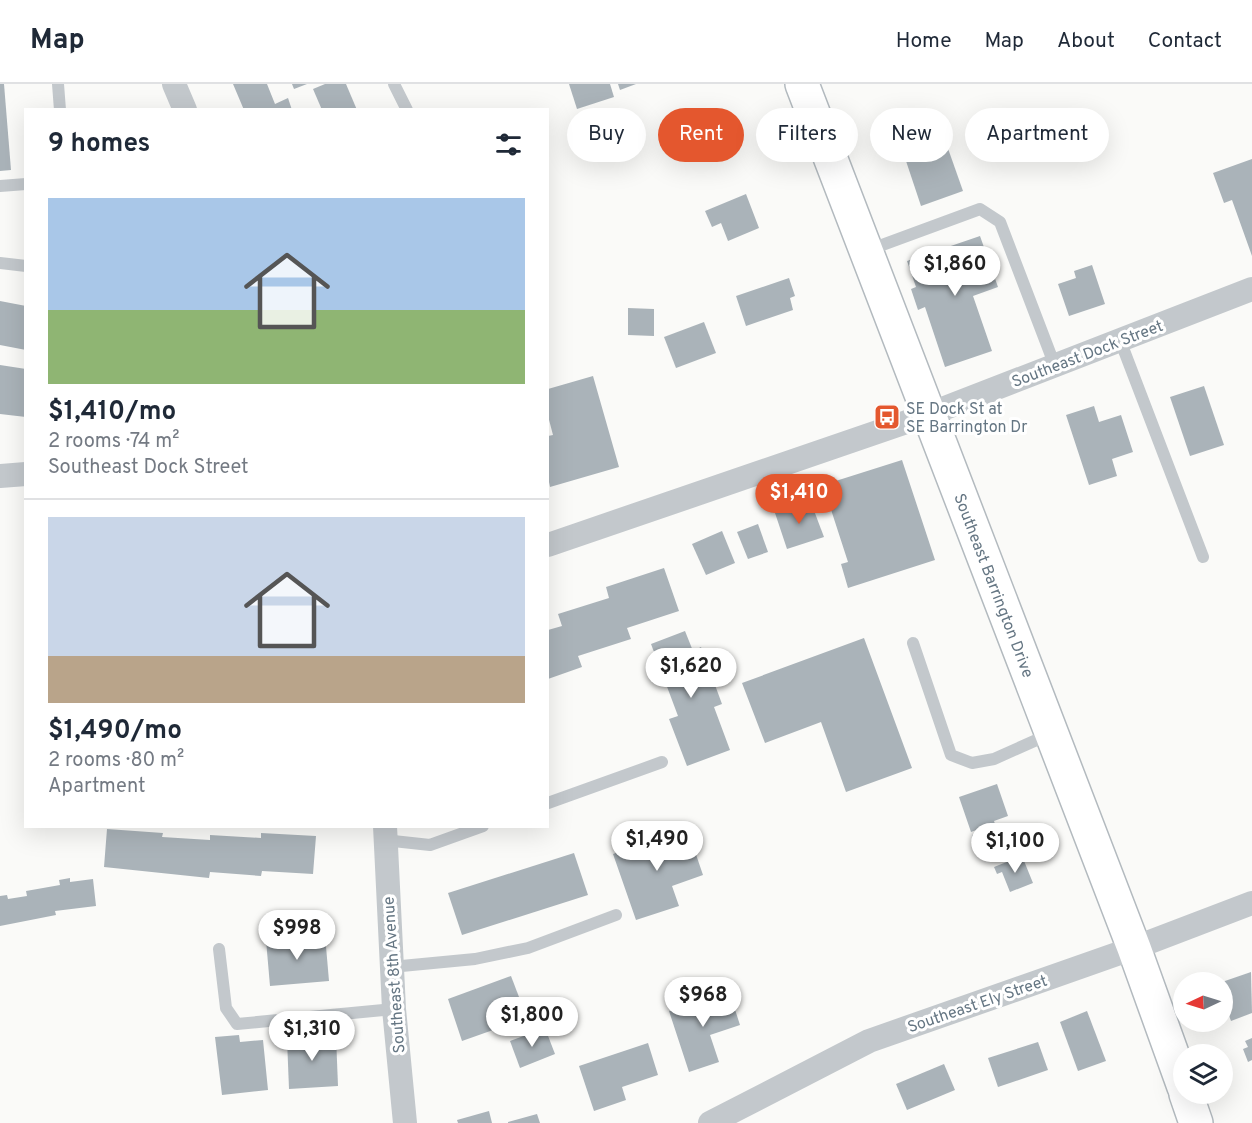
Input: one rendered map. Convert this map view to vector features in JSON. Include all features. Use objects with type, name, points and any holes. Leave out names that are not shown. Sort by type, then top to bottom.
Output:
[{"type":"street","points":[[174,84],[184,108]]},
{"type":"street","name":"Southeast Barrington Drive","points":[[802,84],[927,415],[1134,948],[1173,1056]]},
{"type":"street","name":"Southeast Dock Street","points":[[549,545],[927,415],[1252,289]]},
{"type":"street","points":[[0,476],[24,474]]},
{"type":"street","name":"Southeast 8th Avenue","points":[[384,833],[394,1010],[405,1123]]},
{"type":"street","name":"Southeast Ely Street","points":[[710,1123],[869,1041],[1134,948],[1252,903]]},
{"type":"street","points":[[1189,1104],[1196,1123]]},
{"type":"lane","points":[[58,84],[60,108]]},
{"type":"lane","points":[[394,84],[406,108]]},
{"type":"lane","points":[[0,186],[24,184]]},
{"type":"lane","points":[[866,251],[980,209],[1000,222],[1055,366]]},
{"type":"lane","points":[[0,262],[24,266]]},
{"type":"lane","points":[[1120,340],[1203,557]]},
{"type":"lane","points":[[913,643],[951,755],[972,763],[994,759],[1050,734]]},
{"type":"lane","points":[[549,803],[662,762]]},
{"type":"lane","points":[[384,833],[430,845],[477,828]]},
{"type":"lane","points":[[391,967],[475,959],[528,948],[616,915]]},
{"type":"lane","points":[[219,949],[226,1008],[237,1024],[394,1010]]},
{"type":"building","points":[[0,84],[4,84],[11,170],[0,171]]},
{"type":"building","points":[[233,84],[267,84],[275,104],[288,98],[291,108],[243,108]]},
{"type":"building","points":[[292,84],[307,84],[294,89]]},
{"type":"building","points":[[325,84],[346,84],[356,108],[321,108],[313,89]]},
{"type":"building","points":[[569,84],[610,84],[614,97],[577,108]]},
{"type":"building","points":[[618,84],[636,84],[620,90]]},
{"type":"building","points":[[1252,159],[1252,256],[1232,200],[1224,203],[1213,173]]},
{"type":"building","points":[[906,162],[953,162],[963,191],[921,206]]},
{"type":"building","points":[[746,194],[759,228],[728,241],[721,223],[712,227],[705,211]]},
{"type":"building","points":[[980,236],[998,287],[973,296],[992,351],[945,367],[925,307],[918,310],[911,289],[916,287],[907,261]]},
{"type":"building","points":[[1092,265],[1105,304],[1069,316],[1058,284],[1076,278],[1074,271]]},
{"type":"building","points":[[789,278],[795,296],[790,298],[793,310],[746,326],[736,296]]},
{"type":"building","points":[[0,301],[24,306],[24,350],[0,345]]},
{"type":"building","points":[[628,308],[654,309],[654,336],[628,335]]},
{"type":"building","points":[[704,322],[716,353],[676,368],[664,337]]},
{"type":"building","points":[[0,365],[24,369],[24,417],[0,414]]},
{"type":"building","points":[[593,376],[619,467],[550,487],[549,436],[553,435],[549,420],[549,389]]},
{"type":"building","points":[[1204,386],[1224,445],[1190,456],[1170,397]]},
{"type":"building","points":[[1094,406],[1099,422],[1121,415],[1133,452],[1112,459],[1117,476],[1089,485],[1066,415]]},
{"type":"building","points":[[902,460],[935,560],[848,588],[841,564],[848,562],[823,485]]},
{"type":"building","points":[[810,500],[824,537],[787,549],[775,513]]},
{"type":"building","points":[[758,524],[768,552],[748,559],[737,532]]},
{"type":"building","points":[[722,531],[735,563],[706,575],[692,544]]},
{"type":"building","points":[[664,568],[679,611],[627,628],[631,639],[578,656],[582,667],[549,679],[549,630],[562,626],[558,614],[609,598],[606,587]]},
{"type":"building","points":[[685,631],[693,651],[701,647],[722,704],[714,707],[730,750],[687,766],[669,719],[678,716],[651,644]]},
{"type":"building","points":[[864,638],[912,768],[846,792],[821,722],[765,743],[742,683]]},
{"type":"building","points":[[997,784],[1008,816],[994,821],[1001,841],[977,849],[972,835],[988,829],[987,826],[971,832],[959,797]]},
{"type":"building","points":[[687,828],[703,875],[672,886],[679,906],[636,920],[613,854]]},
{"type":"building","points":[[107,829],[163,833],[162,837],[210,840],[210,835],[261,838],[261,833],[316,836],[313,874],[262,871],[261,876],[210,872],[209,878],[104,867]]},
{"type":"building","points":[[574,853],[588,895],[462,935],[448,893]]},
{"type":"building","points":[[1022,856],[1033,883],[1010,892],[1002,872],[997,874],[994,867]]},
{"type":"building","points":[[70,878],[70,882],[93,879],[96,906],[55,911],[56,915],[0,926],[0,896],[7,895],[8,899],[27,896],[26,891],[60,885],[59,880]]},
{"type":"building","points":[[325,935],[329,981],[270,986],[266,940]]},
{"type":"building","points":[[1251,972],[1252,1013],[1233,1020],[1233,978]]},
{"type":"building","points":[[511,976],[527,1018],[462,1041],[448,999]]},
{"type":"building","points":[[729,991],[740,1025],[710,1035],[719,1062],[689,1072],[669,1011]]},
{"type":"building","points":[[1087,1011],[1106,1061],[1078,1071],[1060,1022]]},
{"type":"building","points":[[545,1028],[555,1054],[520,1068],[510,1041]]},
{"type":"building","points":[[239,1035],[240,1042],[263,1040],[268,1090],[222,1095],[215,1037]]},
{"type":"building","points":[[336,1036],[338,1086],[289,1089],[287,1039]]},
{"type":"building","points":[[1252,1038],[1252,1060],[1248,1062],[1243,1049],[1248,1047],[1245,1041]]},
{"type":"building","points":[[1038,1042],[1048,1070],[998,1087],[988,1058]]},
{"type":"building","points":[[648,1043],[658,1075],[622,1087],[626,1100],[594,1111],[579,1066]]},
{"type":"building","points":[[944,1064],[955,1090],[907,1110],[896,1084]]},
{"type":"building","points":[[489,1111],[492,1123],[458,1123],[457,1120]]},
{"type":"building","points":[[537,1114],[540,1123],[508,1123],[508,1122]]},
{"type":"place","name":"SE Dock St at SE Barrington Dr","points":[[887,417]]}]
